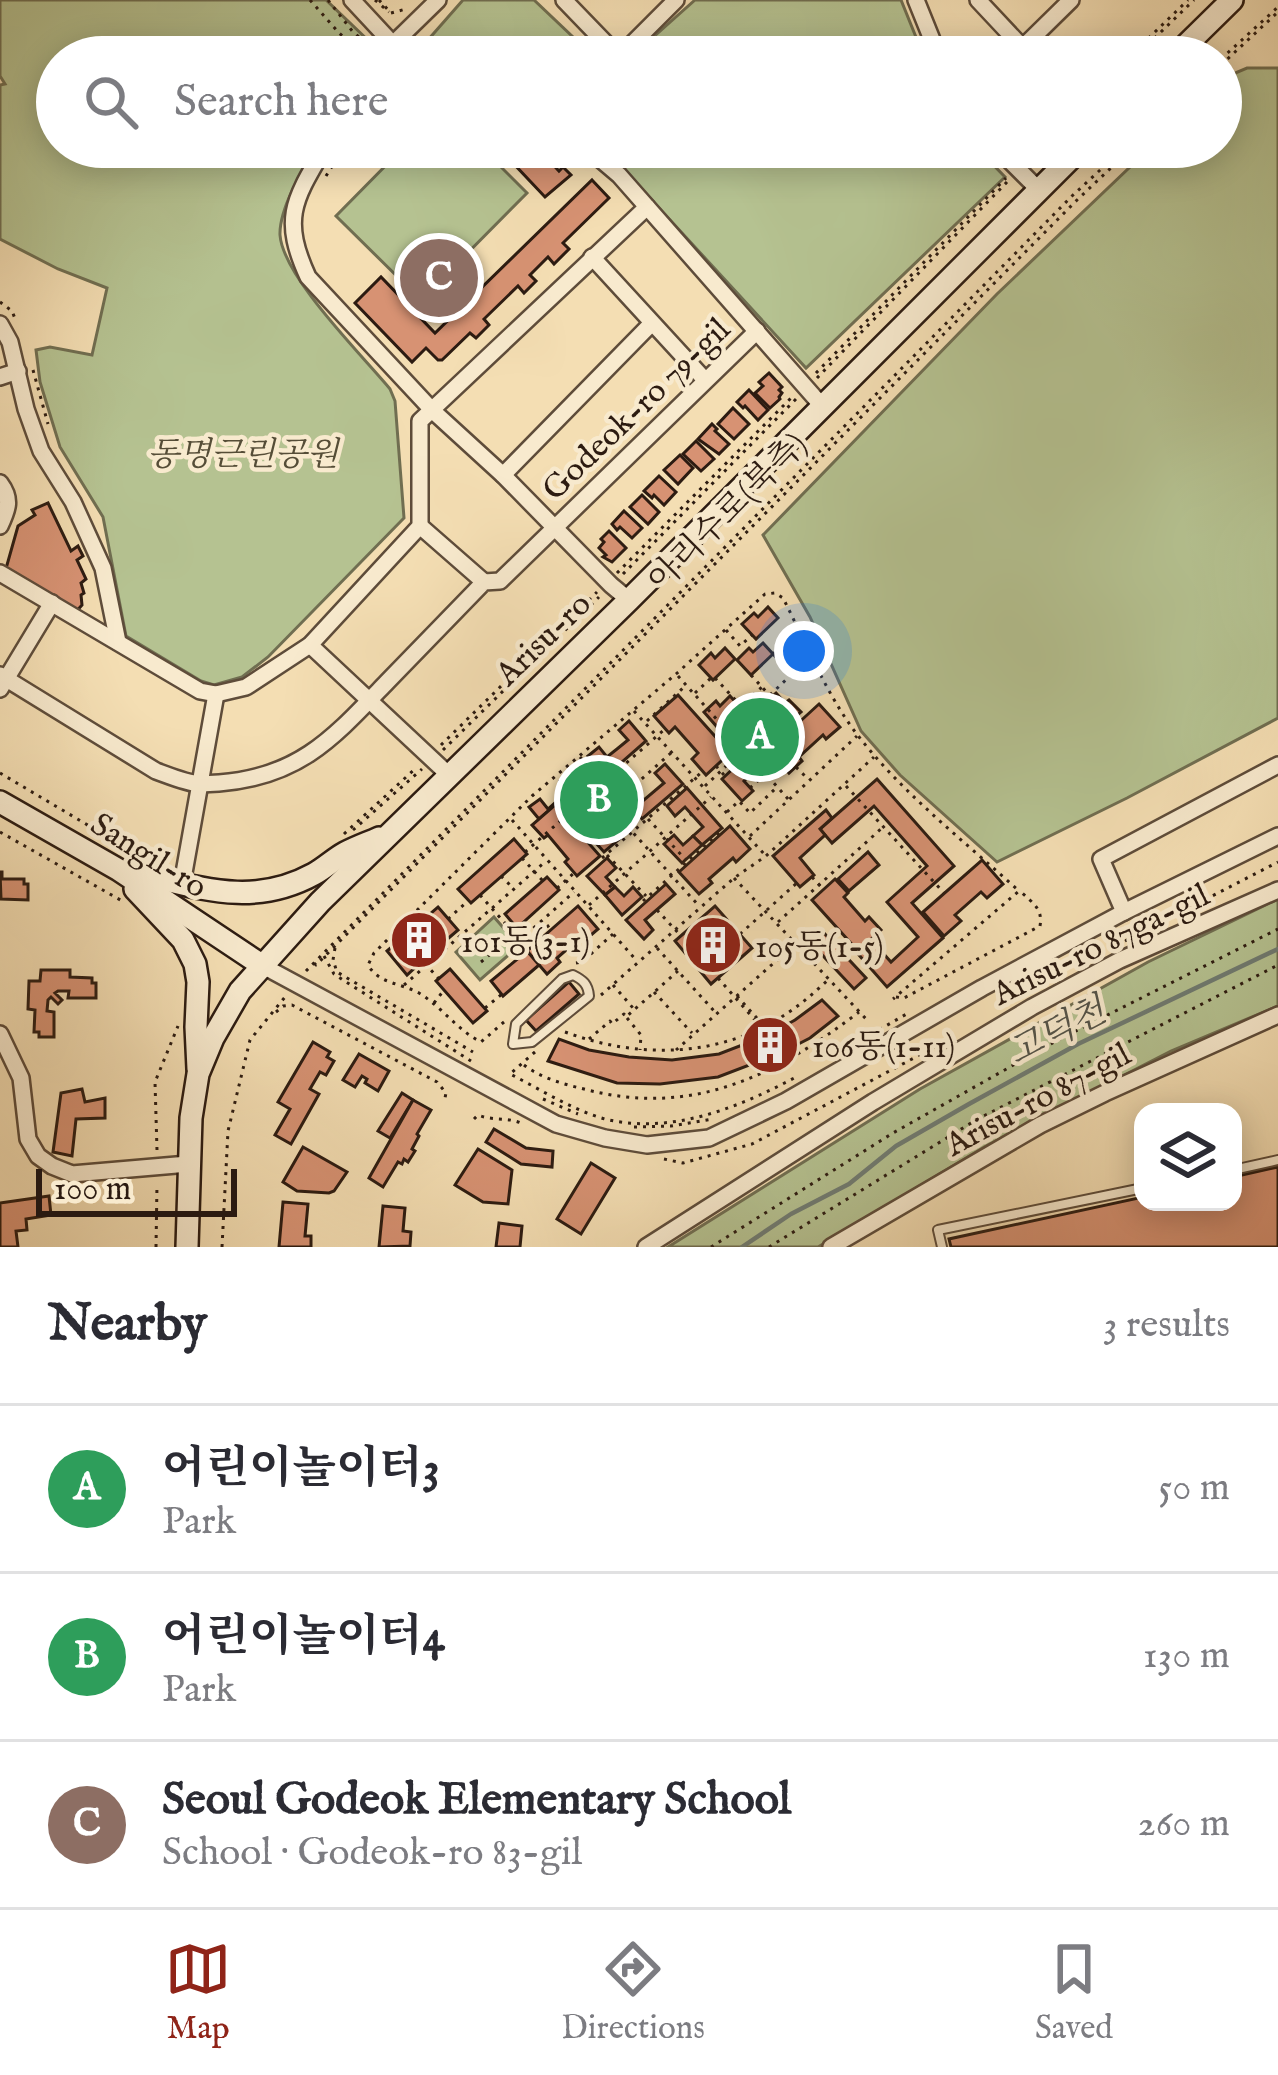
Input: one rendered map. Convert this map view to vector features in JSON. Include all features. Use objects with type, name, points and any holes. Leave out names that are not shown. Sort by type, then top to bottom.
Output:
[{"type":"main road","points":[[1195,36],[1232,0]]},
{"type":"main road","name":"Arisu-ro","points":[[187,1247],[190,1118],[198,1074],[232,1003],[320,902],[394,832],[437,763],[616,589],[823,407],[1060,168]]},
{"type":"main road","name":"Sangil-ro","points":[[0,802],[119,870],[263,966]]},
{"type":"main road","points":[[119,870],[184,876],[206,891],[283,886],[394,832]]},
{"type":"main road","points":[[119,870],[190,950],[198,982],[198,1074]]},
{"type":"street","points":[[352,0],[379,36]]},
{"type":"street","points":[[407,36],[438,0]]},
{"type":"street","points":[[565,0],[600,36]]},
{"type":"street","points":[[641,36],[676,0]]},
{"type":"street","points":[[916,0],[931,36]]},
{"type":"street","points":[[978,0],[1006,36]]},
{"type":"street","points":[[1034,36],[1071,0]]},
{"type":"street","points":[[313,168],[291,223],[308,277],[433,411],[616,589]]},
{"type":"street","name":"Godeok-ro 79-gil","points":[[612,168],[823,407]]},
{"type":"street","points":[[1017,168],[1038,189]]},
{"type":"street","points":[[0,573],[200,691],[216,694],[246,687],[310,644],[420,526],[420,422],[646,207]]},
{"type":"street","points":[[592,256],[705,380]]},
{"type":"street","points":[[503,475],[652,323]]},
{"type":"street","points":[[0,324],[10,342],[41,451],[73,502],[103,568],[118,642]]},
{"type":"street","name":"Godeok-ro 79-gil","points":[[201,784],[261,778],[313,753],[484,582],[500,581],[758,331]]},
{"type":"street","points":[[0,377],[18,371]]},
{"type":"street","points":[[0,483],[8,495],[0,526]]},
{"type":"street","points":[[420,526],[484,582]]},
{"type":"street","points":[[52,603],[2,681],[156,771],[201,784]]},
{"type":"street","points":[[310,644],[437,763]]},
{"type":"street","points":[[184,876],[216,694]]},
{"type":"street","points":[[1124,912],[1101,859],[1278,765]]},
{"type":"street","points":[[263,966],[556,1124],[647,1145],[709,1138],[786,1102],[1124,912],[1278,836]]},
{"type":"street","name":"Arisu-ro 87ga-gil","points":[[646,1247],[1032,1006],[1120,960],[1278,890]]},
{"type":"street","name":"Arisu-ro 87-gil","points":[[831,1247],[1040,1125],[1278,1015]]},
{"type":"street","points":[[0,1034],[21,1078],[28,1139],[38,1156],[52,1166],[72,1174],[188,1164]]},
{"type":"lane","points":[[573,975],[588,987],[589,996],[582,1004],[532,1042],[513,1044],[516,1024],[562,980],[573,975]]},
{"type":"lane","points":[[1242,1168],[1278,1160]]},
{"type":"lane","points":[[942,1247],[938,1231],[1134,1190]]},
{"type":"path","points":[[310,0],[342,36]]},
{"type":"path","points":[[328,0],[360,36]]},
{"type":"path","points":[[377,0],[391,13]]},
{"type":"path","points":[[391,13],[392,0]]},
{"type":"path","points":[[391,13],[405,10],[416,0]]},
{"type":"path","points":[[1154,36],[1191,0]]},
{"type":"path","points":[[1242,42],[1278,9]]},
{"type":"path","points":[[324,179],[331,168]]},
{"type":"path","points":[[343,837],[437,763],[616,589],[1017,168]]},
{"type":"path","name":"아리수로(북측)","points":[[324,957],[316,965],[313,962],[1103,168]]},
{"type":"path","points":[[324,957],[1111,168]]},
{"type":"path","points":[[481,1042],[433,1004],[372,974],[368,965],[374,953],[532,796],[765,594],[775,592],[783,598],[829,689],[875,756],[902,786],[1038,907],[1042,916],[1040,926],[904,998],[895,998],[1019,891]]},
{"type":"path","points":[[725,629],[740,646],[752,635]]},
{"type":"path","points":[[676,674],[789,800]]},
{"type":"path","points":[[751,675],[771,696],[792,674]]},
{"type":"path","points":[[693,694],[713,678],[741,706],[762,687]]},
{"type":"path","points":[[644,723],[686,686]]},
{"type":"path","points":[[734,739],[765,710],[786,734]]},
{"type":"path","points":[[633,711],[766,856]]},
{"type":"path","points":[[543,881],[523,855],[665,729]]},
{"type":"path","points":[[748,838],[858,735]]},
{"type":"path","points":[[703,788],[743,750]]},
{"type":"path","points":[[671,753],[610,808],[700,907]]},
{"type":"path","points":[[578,755],[618,801]]},
{"type":"path","points":[[595,1000],[734,878],[766,856],[875,756]]},
{"type":"path","points":[[716,766],[725,776]]},
{"type":"path","points":[[796,766],[809,781]]},
{"type":"path","points":[[703,771],[604,856],[645,899],[724,829]]},
{"type":"path","points":[[0,772],[184,876]]},
{"type":"path","points":[[750,788],[765,774]]},
{"type":"path","points":[[845,784],[944,893]]},
{"type":"path","points":[[726,813],[739,801],[750,813],[778,787]]},
{"type":"path","points":[[588,906],[711,796]]},
{"type":"path","points":[[585,797],[623,839]]},
{"type":"path","points":[[511,818],[638,962]]},
{"type":"path","points":[[648,818],[687,862]]},
{"type":"path","points":[[776,923],[884,827]]},
{"type":"path","points":[[0,832],[124,902]]},
{"type":"path","points":[[403,986],[547,860]]},
{"type":"path","points":[[565,900],[558,890],[574,873]]},
{"type":"path","points":[[501,876],[510,885]]},
{"type":"path","points":[[812,877],[824,890]]},
{"type":"path","points":[[734,878],[868,1021]]},
{"type":"path","points":[[740,934],[797,883]]},
{"type":"path","points":[[520,940],[575,891]]},
{"type":"path","points":[[480,895],[528,950]]},
{"type":"path","points":[[448,919],[469,901]]},
{"type":"path","points":[[657,910],[681,936]]},
{"type":"path","points":[[711,1247],[893,1133],[1035,1052],[1278,929]]},
{"type":"path","points":[[482,962],[514,933]]},
{"type":"path","points":[[674,1052],[796,944]]},
{"type":"path","points":[[335,946],[337,972],[472,1052]]},
{"type":"path","points":[[656,946],[717,1013]]},
{"type":"path","points":[[326,949],[324,957],[334,974],[484,1070]]},
{"type":"path","points":[[419,957],[439,979]]},
{"type":"path","points":[[769,1247],[976,1120],[1278,965]]},
{"type":"path","points":[[626,1017],[678,971]]},
{"type":"path","points":[[718,978],[765,1037],[737,995]]},
{"type":"path","points":[[559,1030],[588,1041],[640,1050],[674,1052],[723,1044],[792,1010],[829,980]]},
{"type":"path","points":[[613,985],[634,1010]]},
{"type":"path","points":[[433,1004],[444,990]]},
{"type":"path","points":[[654,992],[693,1034]]},
{"type":"path","points":[[485,1008],[502,994]]},
{"type":"path","points":[[222,1247],[228,1131],[250,1040],[283,1006],[292,1005],[436,1082],[446,1093],[444,1103]]},
{"type":"path","points":[[156,1247],[155,1082],[182,1010]]},
{"type":"path","points":[[792,1010],[797,1018]]},
{"type":"path","points":[[522,1064],[564,1084],[608,1096],[661,1100],[706,1095],[750,1081],[859,1012]]},
{"type":"path","points":[[857,1044],[910,1013]]},
{"type":"path","points":[[588,1041],[624,1014],[641,1035],[640,1050]]},
{"type":"path","points":[[547,1041],[510,1074],[602,1118],[630,1123],[670,1122],[731,1110],[808,1074],[752,1106]]},
{"type":"path","points":[[526,1092],[600,1123],[626,1127],[712,1119]]},
{"type":"green space","name":"동명근린공원","points":[[0,0],[326,0],[364,36],[36,36],[36,168],[305,168],[283,213],[284,252],[309,293],[395,401],[404,518],[268,657],[242,677],[214,685],[201,681],[126,636],[103,517],[60,447],[40,382],[36,350],[50,347],[92,355],[107,288],[0,239],[0,85],[5,84],[0,76]]},
{"type":"green space","points":[[463,0],[534,0],[572,36],[431,36]]},
{"type":"green space","points":[[695,0],[901,0],[916,36],[655,36]]},
{"type":"green space","points":[[1278,68],[1278,718],[997,862],[900,775],[861,731],[810,617],[763,535],[997,294],[1129,168],[1242,168],[1242,70]]},
{"type":"green space","points":[[383,168],[502,168],[527,193],[421,300],[336,216]]},
{"type":"green space","points":[[622,168],[996,168],[1005,177],[806,368]]},
{"type":"green space","points":[[1278,899],[1278,1006],[1171,1051],[986,1146],[818,1247],[668,1247],[920,1089],[1148,962]]},
{"type":"green space","points":[[494,917],[519,946],[480,980],[456,952]]},
{"type":"building","points":[[518,168],[564,168],[571,175],[545,197]]},
{"type":"building","points":[[592,180],[609,198],[563,243],[569,249],[554,264],[548,257],[530,275],[536,281],[524,293],[518,286],[484,319],[489,325],[476,338],[470,333],[442,360],[426,348],[412,362],[355,303],[381,277],[435,333]]},
{"type":"building","points":[[769,373],[782,387],[780,399],[770,408],[755,393]]},
{"type":"building","points":[[749,390],[768,410],[758,420],[737,402]]},
{"type":"building","points":[[733,408],[749,424],[734,439],[718,424]]},
{"type":"building","points":[[712,424],[729,444],[719,454],[698,439]]},
{"type":"building","points":[[696,441],[714,459],[701,471],[683,454]]},
{"type":"building","points":[[680,455],[693,468],[678,484],[664,470]]},
{"type":"building","points":[[659,476],[676,492],[664,505],[644,491]]},
{"type":"building","points":[[642,495],[659,512],[648,524],[630,507]]},
{"type":"building","points":[[48,503],[71,551],[78,546],[83,556],[77,560],[86,579],[81,583],[84,593],[74,614],[5,572],[18,526],[35,515],[32,510]]},
{"type":"building","points":[[624,511],[642,528],[632,538],[612,524]]},
{"type":"building","points":[[609,531],[626,548],[612,562],[599,548]]},
{"type":"building","points":[[768,607],[778,618],[756,639],[742,624]]},
{"type":"building","points":[[763,643],[773,654],[751,675],[737,660]]},
{"type":"building","points":[[784,644],[809,662],[794,676],[773,654]]},
{"type":"building","points":[[725,648],[735,659],[713,680],[699,665]]},
{"type":"building","points":[[776,693],[801,712],[785,726],[765,703]]},
{"type":"building","points":[[678,695],[730,753],[706,775],[692,759],[698,753],[675,727],[669,733],[654,716]]},
{"type":"building","points":[[730,696],[740,707],[718,728],[704,712]]},
{"type":"building","points":[[819,704],[840,727],[826,739],[823,735],[789,773],[769,750]]},
{"type":"building","points":[[629,721],[646,741],[606,776],[588,756],[599,747],[607,757],[628,740],[619,730]]},
{"type":"building","points":[[665,764],[683,784],[642,819],[625,799],[635,790],[644,800],[664,783],[655,773]]},
{"type":"building","points":[[737,765],[753,791],[742,801],[722,779]]},
{"type":"building","points":[[570,773],[587,793],[563,814],[555,805],[539,819],[529,807],[540,799],[548,809],[568,791],[560,781]]},
{"type":"building","points":[[877,779],[954,866],[912,903],[943,938],[887,987],[859,955],[873,942],[891,962],[918,937],[887,902],[927,866],[874,806],[832,843],[820,829]]},
{"type":"building","points":[[687,788],[722,828],[702,845],[693,836],[703,827],[685,807],[675,816],[667,806]]},
{"type":"building","points":[[555,805],[600,856],[577,876],[548,835],[544,838],[532,825]]},
{"type":"building","points":[[826,810],[832,818],[820,829],[825,835],[800,858],[814,875],[800,887],[773,856]]},
{"type":"building","points":[[607,815],[624,835],[604,852],[595,842],[605,834],[597,824]]},
{"type":"building","points":[[730,826],[750,849],[709,879],[712,883],[699,894],[679,872]]},
{"type":"building","points":[[674,835],[683,845],[693,836],[702,845],[682,863],[664,844]]},
{"type":"building","points":[[514,839],[527,854],[471,903],[458,889]]},
{"type":"building","points":[[868,852],[879,865],[849,891],[838,879]]},
{"type":"building","points":[[607,858],[616,868],[606,877],[615,887],[605,895],[587,876]]},
{"type":"building","points":[[982,860],[1003,884],[987,898],[981,892],[955,915],[961,921],[944,936],[923,912]]},
{"type":"building","points":[[0,872],[2,879],[24,879],[28,900],[1,899]]},
{"type":"building","points":[[547,877],[559,890],[517,928],[505,914]]},
{"type":"building","points":[[835,879],[865,921],[869,917],[881,930],[858,951],[812,900]]},
{"type":"building","points":[[666,884],[675,894],[645,920],[653,930],[644,939],[626,920]]},
{"type":"building","points":[[615,887],[624,896],[633,887],[642,897],[622,915],[605,895]]},
{"type":"building","points":[[578,906],[598,929],[557,958],[560,962],[547,974],[527,951]]},
{"type":"building","name":"105동(1-5)","points":[[715,906],[752,948],[711,984],[675,941]]},
{"type":"building","name":"101동(3-1)","points":[[438,907],[458,930],[419,957],[420,963],[407,975],[387,951]]},
{"type":"building","points":[[824,933],[866,978],[854,989],[812,944]]},
{"type":"building","points":[[527,951],[539,965],[503,996],[491,981]]},
{"type":"building","points":[[450,969],[487,1011],[473,1023],[436,981]]},
{"type":"building","points":[[41,970],[70,970],[70,977],[92,978],[96,983],[96,998],[68,998],[69,991],[58,991],[62,1000],[58,1004],[51,997],[48,1000],[47,1011],[54,1012],[54,1037],[39,1037],[34,1032],[35,1010],[28,1009],[29,981],[40,981]]},
{"type":"building","points":[[569,982],[579,994],[536,1031],[526,1020]]},
{"type":"building","name":"106동(1-11)","points":[[822,1000],[838,1016],[810,1038],[718,1077],[617,1083],[548,1061],[559,1039],[629,1057],[672,1060],[719,1054],[768,1035]]},
{"type":"building","points":[[313,1042],[330,1052],[327,1057],[334,1061],[310,1089],[319,1094],[291,1144],[275,1135],[290,1109],[278,1102]]},
{"type":"building","points":[[359,1054],[389,1071],[378,1091],[362,1076],[355,1087],[343,1080]]},
{"type":"building","points":[[82,1089],[85,1102],[105,1098],[105,1118],[76,1119],[72,1156],[53,1152],[61,1093]]},
{"type":"building","points":[[402,1093],[413,1100],[390,1138],[378,1131]]},
{"type":"building","points":[[413,1100],[431,1110],[417,1134],[415,1151],[408,1162],[398,1162],[383,1187],[369,1178]]},
{"type":"building","points":[[494,1129],[526,1148],[553,1151],[552,1167],[521,1164],[486,1142]]},
{"type":"building","points":[[303,1147],[347,1172],[334,1191],[297,1191],[283,1182]]},
{"type":"building","points":[[478,1149],[512,1170],[508,1204],[483,1202],[455,1185]]},
{"type":"building","points":[[591,1163],[615,1178],[581,1234],[557,1219]]},
{"type":"building","points":[[1278,1167],[1278,1247],[951,1247],[949,1239],[1134,1199],[1134,1211],[1242,1211],[1242,1175]]},
{"type":"building","points":[[49,1196],[51,1215],[26,1219],[27,1230],[16,1231],[18,1247],[0,1247],[0,1203]]},
{"type":"building","points":[[283,1202],[308,1204],[305,1236],[311,1236],[311,1247],[279,1247]]},
{"type":"building","points":[[383,1206],[405,1208],[403,1231],[411,1232],[410,1246],[379,1247]]},
{"type":"building","points":[[499,1223],[522,1226],[520,1247],[496,1247]]},
{"type":"waterway","name":"고덕천","points":[[742,1247],[849,1184],[896,1146],[969,1104],[1078,1044],[1278,949]]},
{"type":"place","name":"Seoul Godeok Elementary School","points":[[439,278]]},
{"type":"place","name":"어린이놀이터3","points":[[760,737]]},
{"type":"place","name":"어린이놀이터4","points":[[599,800]]},
{"type":"place","name":"101동(3-1)","points":[[419,940]]},
{"type":"place","name":"105동(1-5)","points":[[713,945]]},
{"type":"place","name":"106동(1-11)","points":[[770,1045]]}]
